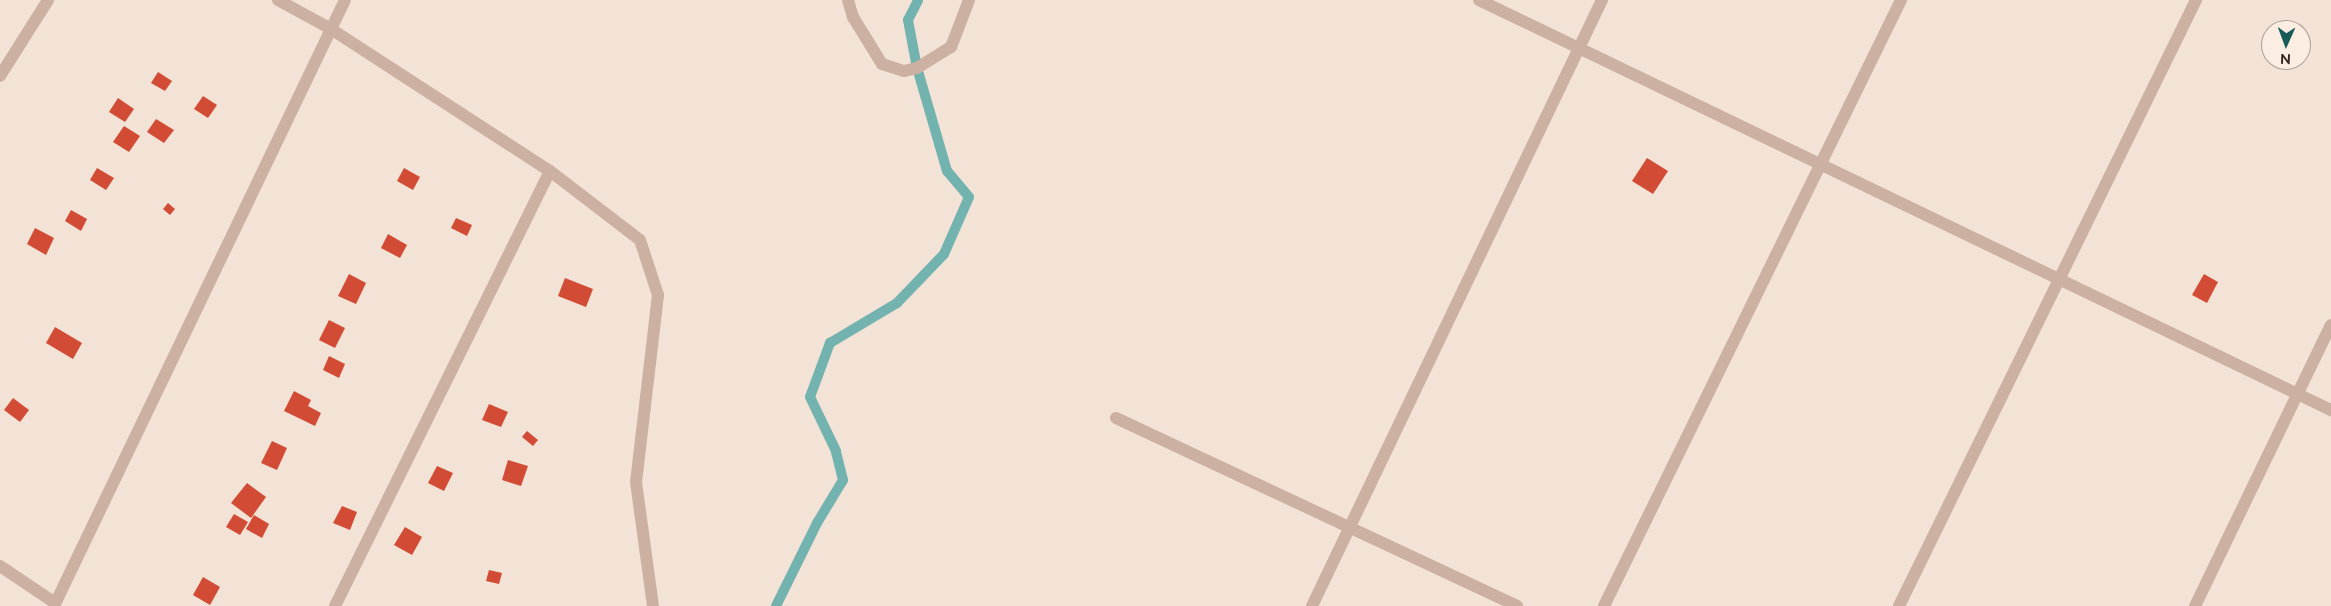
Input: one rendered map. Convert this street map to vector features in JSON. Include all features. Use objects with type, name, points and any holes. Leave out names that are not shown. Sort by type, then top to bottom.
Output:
[{"type":"street","points":[[0,76],[48,0]]},
{"type":"street","points":[[278,0],[331,28],[550,171],[640,240],[658,295],[636,482],[653,606]]},
{"type":"street","points":[[0,566],[55,604],[345,0]]},
{"type":"street","points":[[848,0],[853,18],[882,64],[904,71],[917,68],[951,47],[969,0]]},
{"type":"street","points":[[1479,0],[2331,410]]},
{"type":"street","points":[[1312,606],[1602,0]]},
{"type":"street","points":[[1604,606],[1901,0]]},
{"type":"street","points":[[1900,606],[2196,0]]},
{"type":"street","points":[[335,606],[550,171]]},
{"type":"street","points":[[2195,606],[2331,325]]},
{"type":"street","points":[[1116,418],[1517,606]]},
{"type":"building","points":[[158,72],[172,81],[165,91],[151,83]]},
{"type":"building","points":[[203,96],[217,105],[208,118],[194,109]]},
{"type":"building","points":[[118,98],[134,109],[125,122],[109,112]]},
{"type":"building","points":[[156,119],[174,130],[164,143],[147,132]]},
{"type":"building","points":[[124,126],[140,136],[129,152],[113,142]]},
{"type":"building","points":[[1647,158],[1668,171],[1653,194],[1632,181]]},
{"type":"building","points":[[97,168],[114,178],[106,190],[90,180]]},
{"type":"building","points":[[404,168],[420,177],[413,190],[397,181]]},
{"type":"building","points":[[168,203],[175,209],[170,215],[163,209]]},
{"type":"building","points":[[71,210],[87,219],[81,231],[65,221]]},
{"type":"building","points":[[456,218],[472,225],[467,236],[451,228]]},
{"type":"building","points":[[35,228],[54,238],[46,255],[27,244]]},
{"type":"building","points":[[388,234],[407,245],[400,258],[381,248]]},
{"type":"building","points":[[349,274],[366,283],[356,304],[338,296]]},
{"type":"building","points":[[2204,274],[2218,282],[2207,303],[2192,295]]},
{"type":"building","points":[[565,278],[593,289],[586,307],[558,296]]},
{"type":"building","points":[[329,320],[345,328],[335,348],[319,340]]},
{"type":"building","points":[[55,327],[82,343],[73,359],[46,343]]},
{"type":"building","points":[[329,356],[345,364],[339,378],[323,370]]},
{"type":"building","points":[[294,391],[311,400],[308,406],[321,413],[315,426],[284,411]]},
{"type":"building","points":[[13,398],[29,410],[20,422],[4,410]]},
{"type":"building","points":[[489,404],[508,412],[501,427],[482,420]]},
{"type":"building","points":[[527,431],[538,440],[533,446],[522,437]]},
{"type":"building","points":[[272,441],[287,448],[277,470],[261,463]]},
{"type":"building","points":[[508,460],[528,466],[521,486],[502,480]]},
{"type":"building","points":[[437,466],[453,473],[444,491],[428,483]]},
{"type":"building","points":[[247,483],[266,497],[251,518],[231,503]]},
{"type":"building","points":[[342,506],[357,512],[350,530],[333,523]]},
{"type":"building","points":[[234,514],[248,522],[240,535],[226,527]]},
{"type":"building","points":[[254,515],[269,524],[262,538],[246,529]]},
{"type":"building","points":[[405,527],[422,537],[412,555],[394,545]]},
{"type":"building","points":[[489,570],[502,573],[499,584],[486,581]]},
{"type":"building","points":[[203,577],[220,587],[210,605],[193,595]]},
{"type":"waterway","points":[[776,606],[817,523],[843,480],[836,451],[810,397],[830,343],[897,303],[944,254],[969,197],[947,171],[917,68],[908,20],[918,0]]}]
